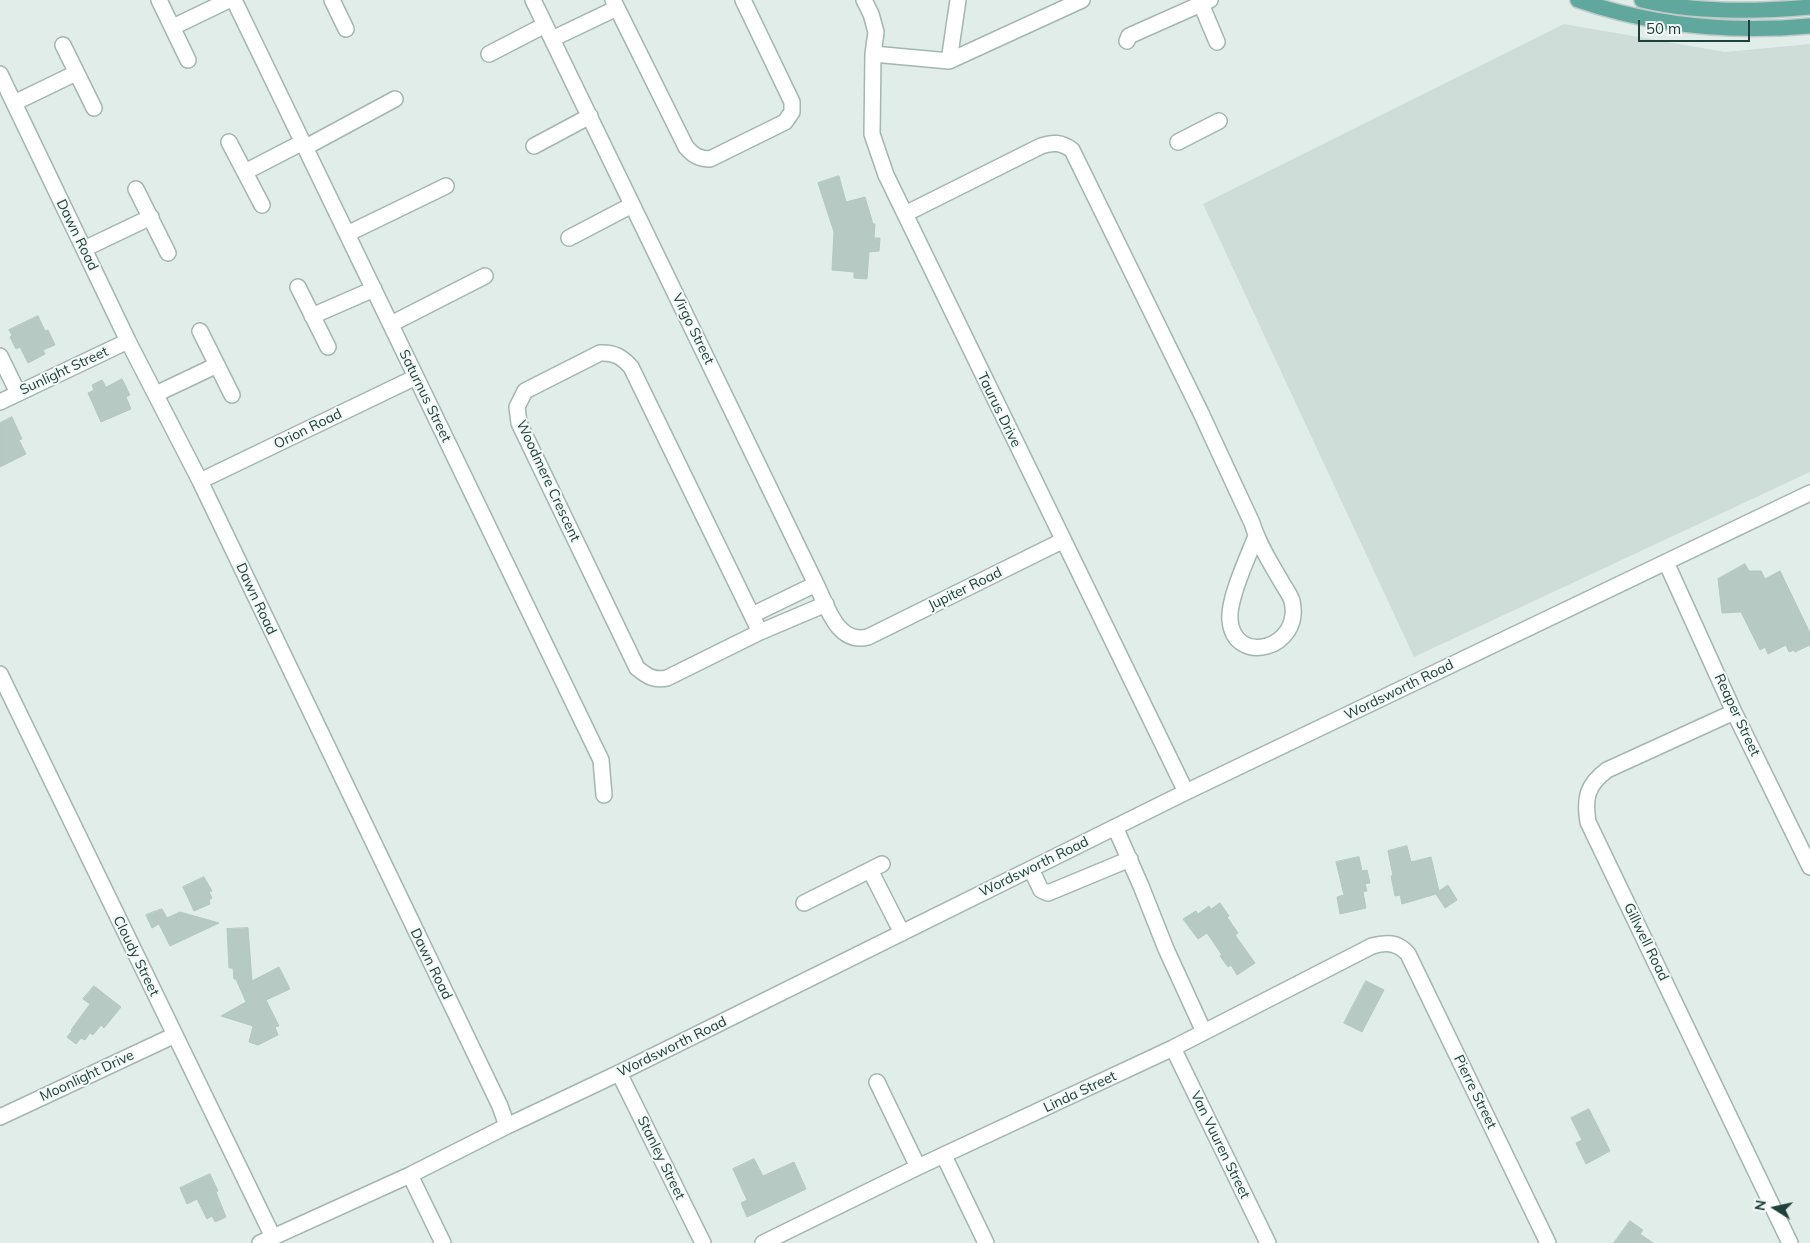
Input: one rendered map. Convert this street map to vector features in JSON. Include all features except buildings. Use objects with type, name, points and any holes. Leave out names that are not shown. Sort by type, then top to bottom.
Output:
[{"type":"main road","points":[[1578,0],[1620,14],[1675,24],[1724,28],[1810,26]]},
{"type":"main road","points":[[1642,0],[1692,8],[1738,10],[1810,7]]},
{"type":"street","points":[[159,0],[188,60]]},
{"type":"street","points":[[173,27],[229,0]]},
{"type":"street","name":"Saturnus Street","points":[[234,0],[601,760],[604,795]]},
{"type":"street","points":[[332,0],[346,29]]},
{"type":"street","name":"Virgo Street","points":[[533,0],[837,626],[851,637],[861,639],[868,637]]},
{"type":"street","points":[[552,39],[615,4],[686,147],[695,156],[710,159],[785,122],[792,112],[792,102],[743,0]]},
{"type":"street","name":"Taurus Drive","points":[[864,0],[871,14],[876,32],[873,54],[872,134],[886,175],[1062,541],[1186,792]]},
{"type":"street","points":[[949,62],[958,0]]},
{"type":"street","points":[[873,54],[949,62],[1082,0]]},
{"type":"street","points":[[1127,41],[1129,36],[1206,2],[1217,42]]},
{"type":"street","points":[[489,54],[545,25]]},
{"type":"street","points":[[63,45],[94,108]]},
{"type":"street","points":[[14,103],[76,73]]},
{"type":"street","name":"Dawn Road","points":[[0,74],[128,341],[200,481],[500,1106],[507,1126]]},
{"type":"street","points":[[245,172],[305,145],[395,100]]},
{"type":"street","points":[[534,146],[590,116]]},
{"type":"street","points":[[1178,142],[1219,121]]},
{"type":"street","points":[[229,142],[262,205]]},
{"type":"street","points":[[905,214],[1041,146],[1057,143],[1072,150],[1200,411],[1252,523],[1256,536],[1292,600],[1293,616],[1290,630],[1265,647],[1255,648],[1243,644],[1232,632],[1230,619],[1231,603],[1256,536]]},
{"type":"street","points":[[347,234],[446,186]]},
{"type":"street","points":[[136,189],[168,253]]},
{"type":"street","points":[[569,238],[632,205]]},
{"type":"street","points":[[84,250],[150,217]]},
{"type":"street","points":[[391,324],[485,276]]},
{"type":"street","points":[[298,287],[328,347]]},
{"type":"street","points":[[312,316],[374,289]]},
{"type":"street","points":[[200,331],[232,395]]},
{"type":"street","name":"Sunlight Street","points":[[0,402],[128,341]]},
{"type":"street","name":"Woodmere Crescent","points":[[760,632],[631,367],[624,359],[613,353],[600,353],[525,391],[517,407],[519,423],[637,668],[655,679],[667,678],[760,632],[826,604]]},
{"type":"street","points":[[0,356],[18,393]]},
{"type":"street","points":[[156,394],[217,365]]},
{"type":"street","name":"Orion Road","points":[[200,481],[416,377]]},
{"type":"street","name":"Wordsworth Road","points":[[266,1240],[410,1175],[1186,792],[1810,493]]},
{"type":"street","name":"Jupiter Road","points":[[868,637],[1062,541]]},
{"type":"street","name":"Reaper Street","points":[[1666,562],[1734,712],[1810,867]]},
{"type":"street","points":[[752,615],[816,584]]},
{"type":"street","name":"Cloudy Street","points":[[0,674],[175,1035],[266,1240]]},
{"type":"street","name":"Gillwell Road","points":[[1734,712],[1607,770],[1598,776],[1591,787],[1587,796],[1586,810],[1588,822],[1790,1243]]},
{"type":"street","points":[[1115,827],[1166,949],[1204,1032]]},
{"type":"street","points":[[1031,869],[1041,890],[1048,893],[1130,859]]},
{"type":"street","points":[[804,903],[876,867],[902,933]]},
{"type":"street","name":"Linda Street","points":[[763,1243],[918,1167],[1173,1048],[1372,946],[1383,943],[1396,944]]},
{"type":"street","name":"Pierre Street","points":[[1396,944],[1408,954],[1548,1243]]},
{"type":"street","name":"Moonlight Drive","points":[[0,1117],[175,1035]]},
{"type":"street","name":"Van Vuuren Street","points":[[1173,1048],[1268,1243]]},
{"type":"street","name":"Stanley Street","points":[[619,1073],[703,1243]]},
{"type":"street","points":[[876,1082],[918,1167]]},
{"type":"street","points":[[944,1156],[986,1243]]},
{"type":"street","points":[[410,1175],[443,1243]]},
{"type":"shaded area","points":[[1564,24],[1725,52],[1810,44],[1810,472],[1414,657],[1203,204]]}]
